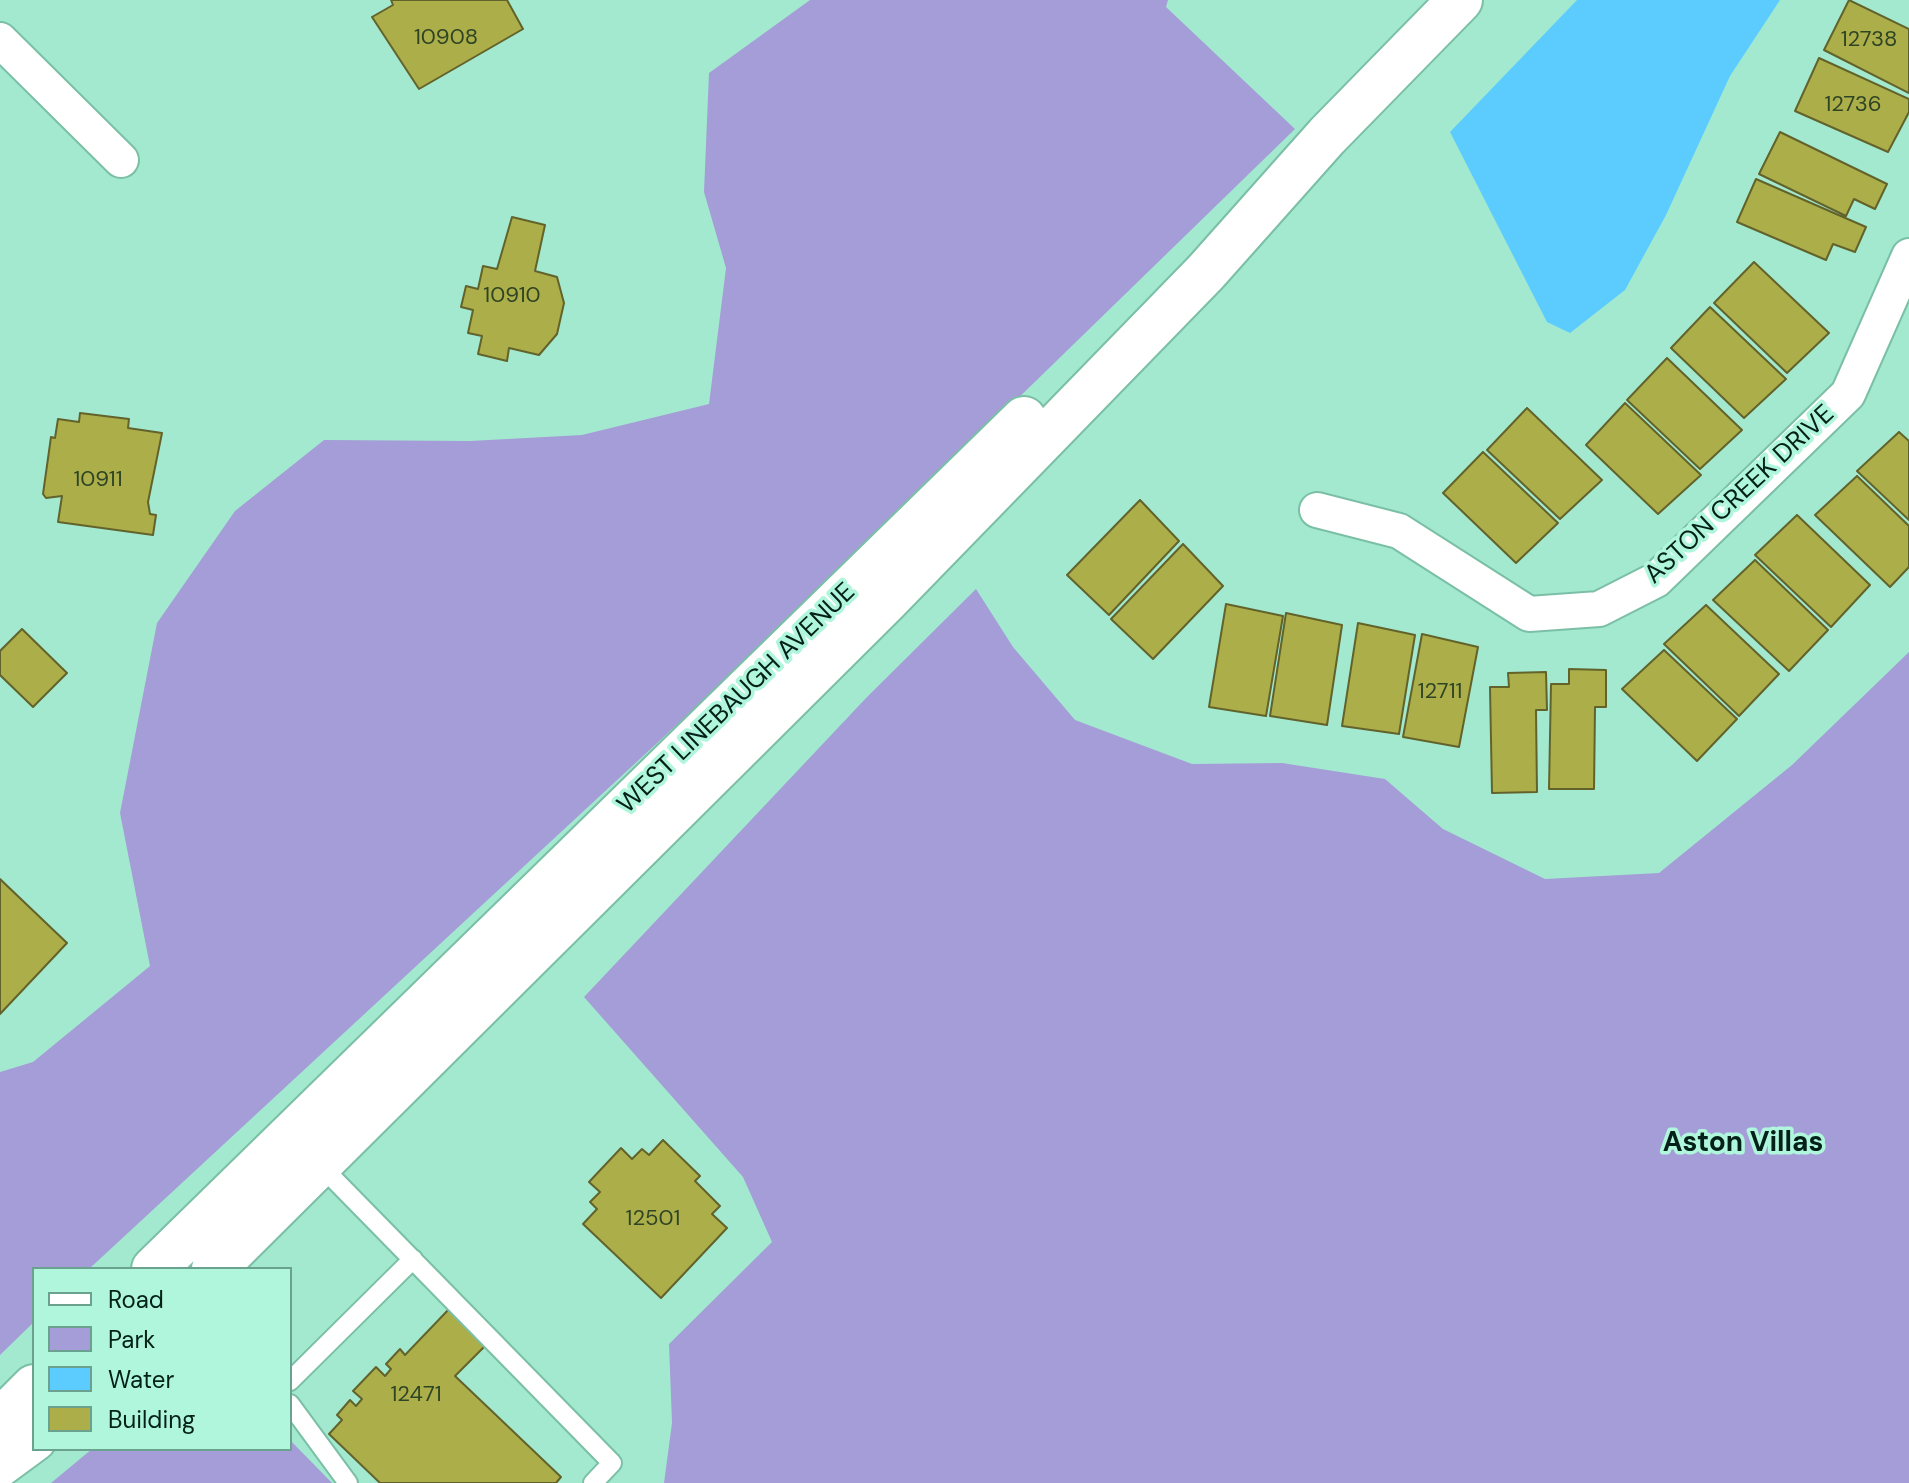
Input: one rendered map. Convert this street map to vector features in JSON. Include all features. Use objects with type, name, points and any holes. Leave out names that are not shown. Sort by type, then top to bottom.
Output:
[{"type":"main road","name":"WEST LINEBAUGH AVENUE","points":[[216,1267],[321,1166],[443,1015],[1222,227],[1327,136],[1460,0]]},
{"type":"main road","name":"WEST LINEBAUGH AVENUE","points":[[156,1267],[289,1133],[443,1015]]},
{"type":"main road","points":[[289,1133],[321,1166]]},
{"type":"main road","points":[[0,1421],[32,1389]]},
{"type":"main road","points":[[0,1464],[32,1440]]},
{"type":"street","points":[[0,40],[121,160]]},
{"type":"street","name":"ASTON CREEK DRIVE","points":[[1317,510],[1399,531],[1529,614],[1599,609],[1656,580],[1848,394],[1909,256]]},
{"type":"lane","points":[[321,1166],[612,1463],[593,1483]]},
{"type":"lane","points":[[292,1379],[413,1259]]},
{"type":"lane","points":[[293,1408],[348,1483]]},
{"type":"green space","points":[[810,0],[1168,0],[1166,7],[1295,129],[790,620],[91,1267],[32,1267],[32,1324],[0,1355],[0,1072],[33,1062],[150,966],[120,813],[157,623],[235,511],[324,440],[470,441],[582,435],[709,404],[726,268],[704,192],[709,73]]},
{"type":"green space","points":[[976,589],[1013,647],[1075,720],[1192,764],[1282,763],[1385,779],[1443,829],[1545,879],[1659,873],[1792,765],[1909,652],[1909,1483],[664,1483],[672,1423],[669,1344],[772,1242],[743,1177],[584,997],[867,697]]},
{"type":"green space","points":[[292,1442],[332,1483],[51,1483],[90,1451],[292,1451]]},
{"type":"water","points":[[1577,0],[1780,0],[1730,76],[1666,215],[1625,290],[1570,333],[1547,322],[1450,132]]},
{"type":"building","points":[[391,0],[507,0],[523,29],[419,89],[372,17],[393,5]]},
{"type":"building","points":[[1849,0],[1909,29],[1909,93],[1824,50]]},
{"type":"building","points":[[1819,58],[1909,99],[1909,112],[1888,152],[1795,111]]},
{"type":"building","points":[[1780,132],[1887,184],[1875,209],[1854,199],[1846,216],[1759,174]]},
{"type":"building","points":[[1756,179],[1866,227],[1855,252],[1833,244],[1826,260],[1737,222]]},
{"type":"building","points":[[512,217],[545,225],[535,271],[557,277],[564,303],[557,334],[539,355],[509,348],[507,361],[478,354],[482,336],[468,333],[473,310],[461,307],[466,286],[478,289],[483,266],[497,269]]},
{"type":"building","points":[[1754,262],[1829,333],[1787,373],[1714,303]]},
{"type":"building","points":[[1710,307],[1786,379],[1744,418],[1671,348]]},
{"type":"building","points":[[1667,358],[1742,430],[1700,469],[1627,400]]},
{"type":"building","points":[[1625,403],[1701,475],[1658,514],[1586,445]]},
{"type":"building","points":[[1527,408],[1602,480],[1560,519],[1487,450]]},
{"type":"building","points":[[80,413],[129,419],[128,428],[162,433],[148,502],[150,514],[156,515],[153,535],[58,522],[62,496],[46,498],[43,494],[51,437],[55,438],[58,419],[79,422]]},
{"type":"building","points":[[1899,432],[1909,441],[1909,520],[1857,471]]},
{"type":"building","points":[[1483,452],[1558,523],[1516,563],[1443,493]]},
{"type":"building","points":[[1857,476],[1909,526],[1909,567],[1890,587],[1815,515]]},
{"type":"building","points":[[1140,500],[1179,541],[1109,615],[1067,575]]},
{"type":"building","points":[[1797,515],[1870,585],[1831,627],[1755,555]]},
{"type":"building","points":[[1183,544],[1223,586],[1153,659],[1111,619]]},
{"type":"building","points":[[1755,560],[1828,630],[1789,671],[1713,600]]},
{"type":"building","points":[[1226,604],[1283,616],[1266,716],[1209,707]]},
{"type":"building","points":[[1706,605],[1779,674],[1739,716],[1664,644]]},
{"type":"building","points":[[1286,613],[1342,625],[1327,725],[1270,716]]},
{"type":"building","points":[[1358,623],[1415,635],[1399,734],[1342,726]]},
{"type":"building","points":[[22,629],[67,673],[33,707],[0,675],[0,651]]},
{"type":"building","points":[[1422,634],[1478,647],[1459,747],[1403,737]]},
{"type":"building","points":[[1664,650],[1737,719],[1697,761],[1622,689]]},
{"type":"building","points":[[1569,669],[1606,670],[1606,707],[1595,707],[1594,789],[1549,789],[1551,684],[1569,684]]},
{"type":"building","points":[[1546,672],[1547,710],[1536,710],[1537,792],[1492,793],[1490,687],[1509,687],[1508,673]]},
{"type":"building","points":[[0,879],[67,943],[0,1014]]},
{"type":"building","points":[[663,1140],[700,1176],[695,1181],[720,1206],[712,1214],[727,1228],[661,1298],[583,1224],[597,1209],[590,1202],[600,1192],[589,1182],[621,1148],[632,1159],[642,1149],[649,1155]]},
{"type":"building","points":[[450,1308],[487,1344],[455,1376],[561,1477],[556,1483],[380,1483],[329,1434],[342,1420],[337,1415],[350,1400],[356,1406],[362,1399],[353,1391],[376,1367],[385,1376],[391,1369],[386,1364],[400,1349],[405,1355]]},
{"type":"district","name":"Aston Villas","points":[[1743,1144]]}]
